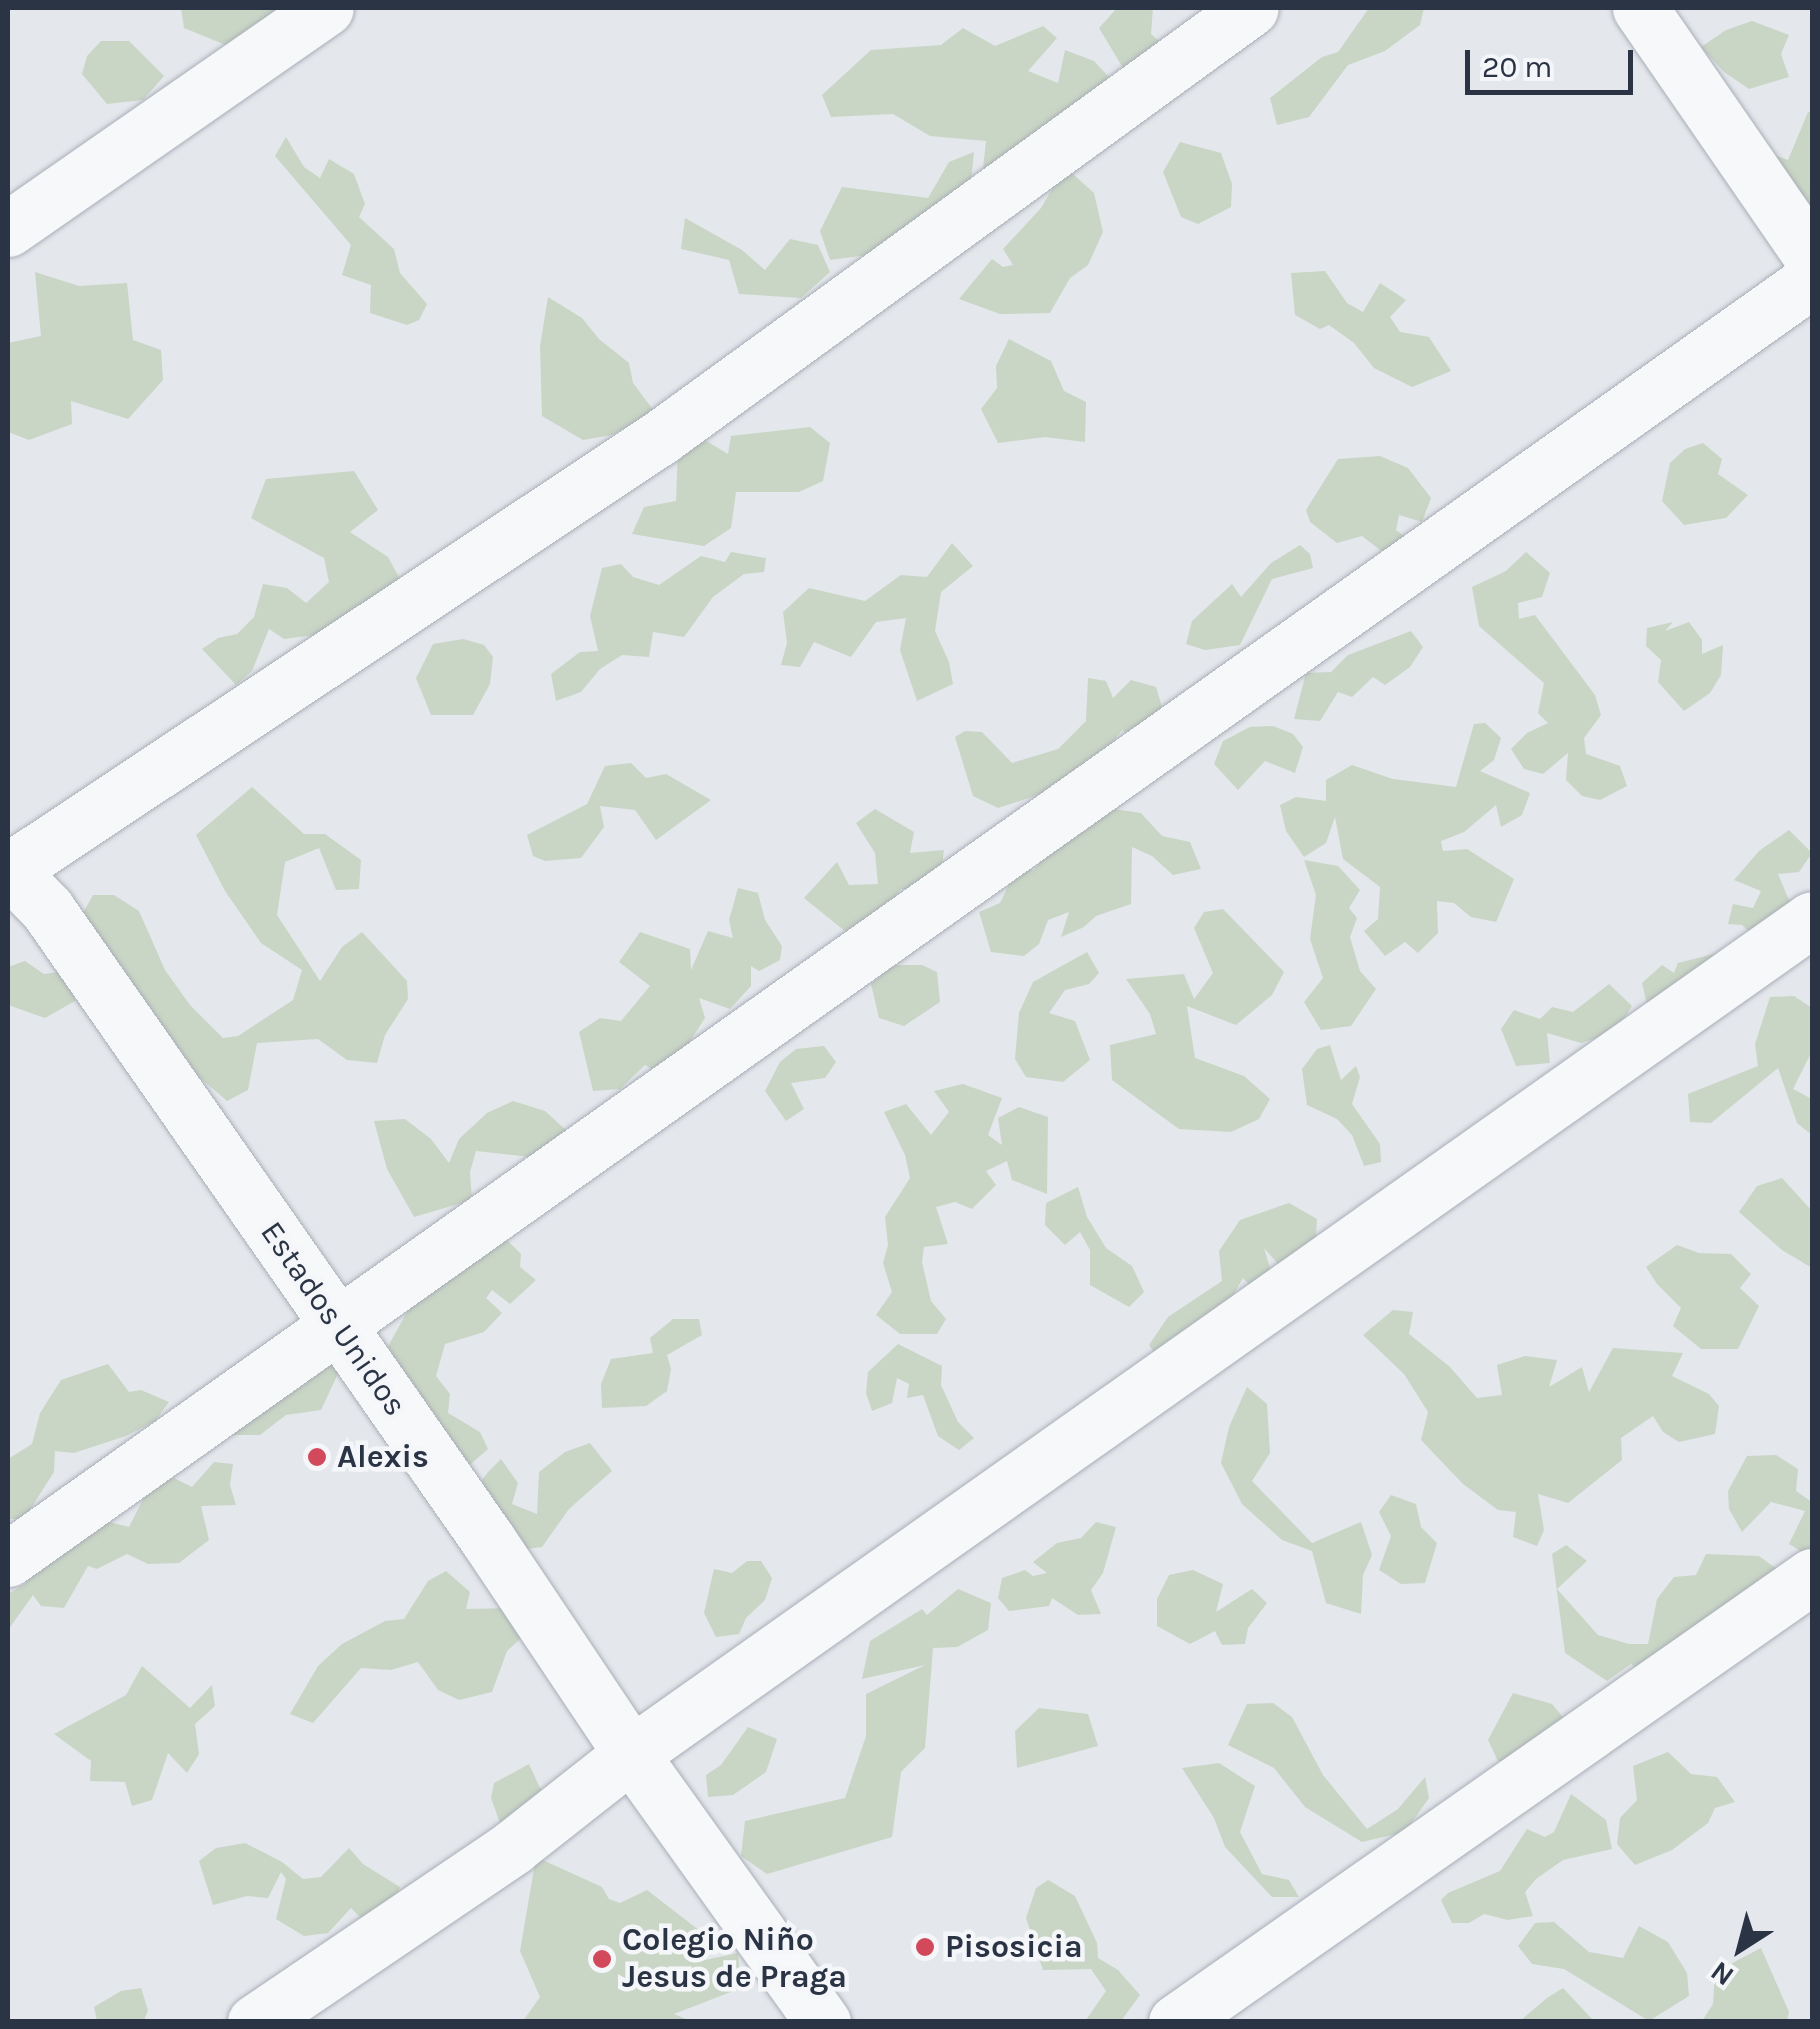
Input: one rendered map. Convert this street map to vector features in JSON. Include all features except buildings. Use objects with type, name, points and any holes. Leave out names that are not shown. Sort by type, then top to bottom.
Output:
[{"type":"street","points":[[8,228],[326,8]]},
{"type":"street","points":[[8,870],[661,437],[1251,8]]},
{"type":"street","points":[[1640,8],[1812,257]]},
{"type":"street","points":[[8,1559],[1812,280]]},
{"type":"street","name":"Estados Unidos","points":[[8,870],[46,909],[337,1324],[631,1754],[824,2022]]},
{"type":"street","points":[[255,2022],[513,1846],[631,1754],[1812,919]]},
{"type":"street","points":[[1176,2022],[1812,1576]]},
{"type":"green space","points":[[181,8],[294,8],[270,63],[184,28]]},
{"type":"green space","points":[[1117,8],[1153,8],[1151,34],[1174,54],[1129,78],[1099,28]]},
{"type":"green space","points":[[1369,8],[1424,8],[1420,25],[1385,51],[1348,65],[1309,117],[1277,125],[1270,98],[1322,57],[1338,52]]},
{"type":"green space","points":[[1752,21],[1789,35],[1781,54],[1789,77],[1749,89],[1724,72],[1701,47],[1726,30]]},
{"type":"green space","points":[[1043,26],[1057,38],[1028,71],[1058,83],[1065,50],[1094,61],[1118,87],[982,178],[986,141],[930,136],[893,114],[831,117],[822,95],[871,50],[941,45],[963,28],[995,46]]},
{"type":"green space","points":[[101,41],[129,41],[164,76],[143,100],[107,104],[82,74],[87,56]]},
{"type":"green space","points":[[1808,112],[1812,112],[1812,235],[1762,150],[1788,160]]},
{"type":"green space","points":[[286,137],[304,167],[320,178],[329,159],[354,174],[365,204],[359,217],[394,249],[400,273],[427,304],[419,320],[407,325],[370,313],[371,285],[342,275],[351,245],[275,156]]},
{"type":"green space","points":[[1180,142],[1221,153],[1232,184],[1231,207],[1198,224],[1181,217],[1163,172]]},
{"type":"green space","points":[[974,152],[971,182],[868,255],[830,260],[820,231],[842,187],[928,198],[949,162]]},
{"type":"green space","points":[[1065,167],[1094,193],[1103,232],[1088,265],[1070,278],[1050,313],[1000,314],[959,299],[992,259],[1003,267],[1013,265],[1003,249],[1041,208]]},
{"type":"green space","points":[[685,218],[742,250],[765,270],[790,239],[818,245],[830,272],[801,298],[739,294],[729,260],[681,249]]},
{"type":"green space","points":[[1325,271],[1347,303],[1363,312],[1380,283],[1406,300],[1390,317],[1400,332],[1429,337],[1451,371],[1412,387],[1374,368],[1354,343],[1329,325],[1320,329],[1295,315],[1291,273]]},
{"type":"green space","points":[[35,272],[79,286],[127,283],[133,340],[161,350],[163,380],[128,419],[71,401],[72,424],[29,440],[8,432],[8,343],[41,336]]},
{"type":"green space","points":[[548,297],[582,318],[599,339],[629,363],[633,383],[654,411],[612,435],[583,440],[542,416],[540,346]]},
{"type":"green space","points":[[1009,339],[1051,361],[1064,391],[1086,402],[1085,442],[1045,437],[998,443],[981,409],[997,388],[996,366]]},
{"type":"green space","points":[[810,427],[830,443],[823,481],[799,492],[736,492],[731,528],[704,546],[632,534],[644,507],[676,501],[678,450],[698,436],[728,454],[731,436]]},
{"type":"green space","points":[[1703,443],[1722,459],[1718,474],[1748,495],[1726,518],[1684,525],[1662,501],[1670,463],[1685,449]]},
{"type":"green space","points":[[1380,456],[1408,468],[1431,498],[1422,522],[1399,515],[1396,530],[1407,538],[1384,553],[1362,536],[1337,543],[1310,522],[1306,510],[1338,459]]},
{"type":"green space","points":[[354,471],[378,510],[350,532],[388,557],[401,581],[338,632],[284,639],[269,629],[252,671],[236,685],[202,649],[218,638],[237,634],[254,617],[263,584],[287,588],[306,603],[329,582],[324,558],[251,518],[266,479]]},
{"type":"green space","points":[[952,543],[973,566],[941,592],[935,631],[949,662],[953,684],[917,701],[900,650],[906,618],[876,622],[851,657],[814,642],[800,667],[781,665],[787,643],[783,612],[809,588],[865,601],[901,575],[927,577]]},
{"type":"green space","points":[[1300,545],[1310,554],[1313,568],[1272,579],[1240,645],[1205,650],[1186,644],[1192,621],[1232,584],[1241,597],[1271,563]]},
{"type":"green space","points":[[731,552],[766,558],[764,572],[744,574],[713,597],[684,637],[653,632],[649,657],[622,655],[600,669],[581,692],[556,701],[551,674],[580,652],[598,651],[590,616],[602,568],[621,564],[633,577],[659,585],[701,556],[725,562]]},
{"type":"green space","points":[[1526,552],[1550,573],[1542,597],[1518,603],[1519,619],[1535,615],[1595,695],[1601,715],[1584,738],[1586,754],[1620,766],[1627,786],[1600,800],[1582,796],[1566,780],[1568,753],[1543,774],[1524,769],[1511,749],[1527,733],[1548,723],[1538,713],[1544,683],[1479,626],[1472,587],[1506,571]]},
{"type":"green space","points":[[1673,622],[1665,631],[1689,622],[1702,640],[1702,654],[1723,645],[1721,675],[1710,693],[1684,711],[1658,682],[1661,660],[1646,646],[1647,628]]},
{"type":"green space","points":[[1411,631],[1423,647],[1410,667],[1385,685],[1373,677],[1352,697],[1338,692],[1320,721],[1294,719],[1306,673],[1331,672],[1348,655]]},
{"type":"green space","points":[[463,639],[484,645],[493,657],[490,684],[473,715],[431,715],[416,678],[433,644]]},
{"type":"green space","points":[[1088,678],[1106,681],[1113,698],[1131,680],[1156,687],[1162,707],[1134,738],[1122,730],[1100,759],[1044,793],[998,808],[973,796],[955,737],[965,731],[982,732],[1012,763],[1058,749],[1086,721]]},
{"type":"green space","points":[[1485,723],[1501,738],[1494,760],[1480,771],[1530,793],[1522,815],[1501,827],[1496,805],[1464,832],[1441,841],[1443,851],[1467,849],[1514,879],[1496,922],[1471,917],[1454,903],[1437,901],[1438,933],[1418,953],[1405,942],[1385,956],[1364,931],[1378,919],[1380,887],[1343,859],[1335,817],[1326,843],[1304,857],[1286,831],[1280,805],[1296,797],[1326,801],[1326,780],[1352,765],[1393,779],[1456,787],[1474,724]]},
{"type":"green space","points":[[1273,726],[1293,734],[1303,747],[1295,773],[1265,761],[1238,790],[1214,764],[1223,741],[1250,727]]},
{"type":"green space","points":[[631,763],[646,778],[666,774],[711,800],[656,840],[635,810],[600,806],[604,827],[581,858],[545,861],[533,856],[527,835],[587,804],[605,766]]},
{"type":"green space","points":[[252,787],[304,834],[325,834],[361,860],[359,889],[336,890],[319,848],[285,862],[277,915],[320,981],[342,947],[362,932],[407,981],[408,999],[385,1035],[377,1063],[347,1060],[318,1039],[257,1043],[248,1090],[227,1101],[198,1076],[164,1028],[75,927],[93,895],[114,895],[139,911],[165,970],[190,1005],[223,1038],[238,1036],[293,1000],[302,970],[261,943],[225,891],[196,835]]},
{"type":"green space","points":[[1073,803],[1141,813],[1162,836],[1190,842],[1201,869],[1173,875],[1152,856],[1132,847],[1131,904],[1096,916],[1084,927],[1061,937],[1069,912],[1048,920],[1039,944],[1024,956],[991,952],[979,912],[1000,903],[1021,860],[1033,871],[1050,850]]},
{"type":"green space","points":[[875,809],[914,832],[910,853],[944,850],[939,891],[901,889],[876,921],[851,936],[804,898],[837,862],[849,885],[878,884],[875,853],[856,823]]},
{"type":"green space","points":[[1789,830],[1812,853],[1799,872],[1778,874],[1788,898],[1809,917],[1761,943],[1742,925],[1728,924],[1733,904],[1753,908],[1761,891],[1734,880],[1759,851]]},
{"type":"green space","points":[[1304,860],[1338,866],[1360,890],[1349,908],[1357,918],[1350,937],[1360,971],[1376,989],[1351,1026],[1321,1030],[1304,1002],[1323,978],[1310,939],[1316,895]]},
{"type":"green space","points":[[738,888],[758,893],[765,920],[782,946],[780,960],[759,971],[751,966],[751,986],[730,1009],[699,998],[705,1018],[692,1038],[685,1063],[666,1077],[645,1065],[620,1089],[593,1091],[579,1032],[600,1018],[621,1021],[650,986],[619,962],[640,932],[690,949],[691,970],[708,931],[733,938],[729,920]]},
{"type":"green space","points":[[1223,909],[1284,972],[1272,995],[1236,1025],[1187,1006],[1195,1058],[1244,1076],[1270,1099],[1259,1119],[1231,1132],[1179,1129],[1112,1080],[1110,1045],[1156,1034],[1150,1014],[1126,979],[1184,974],[1194,999],[1213,973],[1194,928],[1204,912]]},
{"type":"green space","points":[[1733,949],[1650,1016],[1642,983],[1662,965],[1674,973],[1678,963]]},
{"type":"green space","points":[[1087,952],[1099,973],[1089,984],[1065,990],[1049,1013],[1075,1021],[1090,1060],[1063,1082],[1026,1077],[1015,1059],[1019,1013],[1033,982]]},
{"type":"green space","points":[[25,961],[44,974],[73,970],[75,1001],[45,1018],[8,1005],[8,967]]},
{"type":"green space","points":[[894,965],[922,965],[937,972],[940,1002],[904,1026],[879,1018],[871,984]]},
{"type":"green space","points":[[1609,984],[1632,1006],[1616,1032],[1581,1043],[1547,1033],[1550,1063],[1516,1066],[1501,1029],[1514,1010],[1540,1019],[1552,1007],[1573,1012]]},
{"type":"green space","points":[[1794,996],[1812,1008],[1812,1051],[1793,1089],[1812,1099],[1812,1135],[1797,1123],[1778,1068],[1711,1123],[1690,1122],[1688,1094],[1758,1066],[1755,1044],[1770,997]]},
{"type":"green space","points":[[1330,1045],[1341,1080],[1356,1066],[1360,1077],[1352,1104],[1380,1144],[1381,1162],[1364,1166],[1352,1135],[1337,1119],[1307,1105],[1302,1069],[1317,1049]]},
{"type":"green space","points":[[824,1046],[836,1062],[825,1078],[791,1083],[804,1109],[786,1121],[765,1091],[780,1062],[796,1049]]},
{"type":"green space","points":[[963,1084],[1002,1098],[988,1135],[1002,1145],[998,1118],[1019,1107],[1048,1117],[1047,1194],[1012,1180],[1007,1161],[986,1171],[996,1185],[972,1209],[955,1202],[936,1207],[948,1244],[924,1247],[922,1262],[931,1301],[946,1319],[937,1334],[900,1334],[876,1315],[892,1292],[883,1263],[888,1245],[885,1217],[910,1178],[905,1155],[884,1112],[906,1104],[931,1135],[949,1112],[934,1091]]},
{"type":"green space","points":[[513,1101],[545,1111],[567,1131],[549,1159],[476,1151],[470,1172],[472,1200],[414,1217],[387,1169],[374,1121],[405,1119],[431,1139],[449,1163],[459,1139],[487,1113]]},
{"type":"green space","points":[[1782,1178],[1812,1211],[1812,1268],[1782,1250],[1739,1212],[1757,1186]]},
{"type":"green space","points":[[1078,1187],[1087,1217],[1106,1248],[1132,1266],[1144,1292],[1129,1307],[1090,1285],[1090,1250],[1080,1232],[1065,1245],[1045,1225],[1046,1203]]},
{"type":"green space","points":[[1289,1203],[1317,1219],[1315,1250],[1287,1274],[1264,1248],[1270,1268],[1257,1293],[1243,1278],[1227,1306],[1162,1364],[1149,1345],[1168,1317],[1222,1281],[1219,1251],[1240,1220]]},
{"type":"green space","points":[[505,1238],[521,1254],[520,1267],[536,1280],[510,1304],[492,1290],[486,1298],[502,1313],[484,1332],[445,1344],[436,1376],[450,1394],[448,1413],[480,1432],[488,1449],[464,1470],[387,1348],[412,1303]]},
{"type":"green space","points":[[1677,1245],[1699,1253],[1731,1254],[1751,1274],[1740,1288],[1759,1306],[1738,1349],[1701,1349],[1673,1326],[1681,1308],[1646,1267]]},
{"type":"green space","points":[[1393,1310],[1413,1312],[1409,1334],[1450,1367],[1477,1398],[1502,1395],[1497,1365],[1525,1356],[1557,1360],[1549,1387],[1582,1367],[1589,1392],[1613,1348],[1683,1353],[1672,1376],[1709,1394],[1719,1406],[1715,1434],[1679,1442],[1663,1432],[1653,1416],[1621,1438],[1622,1460],[1568,1503],[1538,1494],[1544,1530],[1537,1546],[1513,1537],[1516,1512],[1498,1510],[1463,1484],[1421,1440],[1428,1412],[1404,1374],[1363,1335]]},
{"type":"green space","points":[[673,1319],[699,1319],[702,1335],[667,1355],[671,1369],[667,1391],[646,1406],[602,1408],[601,1384],[611,1359],[653,1353],[650,1338]]},
{"type":"green space","points":[[328,1343],[342,1365],[321,1410],[286,1415],[260,1435],[233,1435],[228,1403]]},
{"type":"green space","points":[[898,1344],[942,1366],[941,1385],[958,1422],[974,1438],[959,1450],[938,1436],[923,1395],[907,1398],[909,1384],[897,1378],[892,1403],[872,1411],[866,1393],[868,1372]]},
{"type":"green space","points":[[108,1364],[129,1392],[141,1390],[169,1402],[155,1421],[126,1436],[74,1453],[55,1451],[54,1472],[24,1519],[8,1519],[8,1459],[32,1444],[40,1413],[61,1380]]},
{"type":"green space","points":[[1247,1387],[1267,1404],[1270,1453],[1252,1481],[1312,1543],[1361,1522],[1372,1555],[1363,1575],[1361,1614],[1326,1603],[1312,1551],[1282,1540],[1242,1504],[1221,1463],[1229,1427]]},
{"type":"green space","points":[[590,1443],[612,1471],[569,1509],[542,1547],[511,1551],[477,1487],[501,1459],[518,1483],[512,1504],[537,1514],[539,1472],[565,1452]]},
{"type":"green space","points":[[1776,1455],[1798,1469],[1796,1491],[1812,1502],[1812,1558],[1789,1544],[1805,1511],[1771,1502],[1742,1532],[1729,1509],[1728,1491],[1747,1456]]},
{"type":"green space","points":[[214,1462],[233,1464],[230,1485],[236,1505],[201,1506],[209,1540],[179,1563],[148,1564],[127,1554],[97,1569],[88,1566],[64,1608],[41,1606],[33,1595],[8,1630],[8,1594],[25,1584],[41,1562],[109,1522],[129,1527],[158,1470],[192,1487]]},
{"type":"green space","points":[[1391,1495],[1416,1504],[1421,1527],[1437,1543],[1425,1583],[1401,1584],[1379,1570],[1391,1536],[1379,1512]]},
{"type":"green space","points":[[1096,1522],[1116,1527],[1103,1573],[1091,1590],[1101,1614],[1078,1615],[1052,1598],[1049,1606],[1009,1611],[998,1598],[1002,1578],[1025,1570],[1033,1576],[1047,1573],[1033,1562],[1057,1543],[1081,1538]]},
{"type":"green space","points":[[1566,1545],[1587,1561],[1557,1589],[1598,1635],[1629,1644],[1648,1644],[1657,1599],[1674,1577],[1696,1575],[1706,1554],[1759,1556],[1785,1575],[1669,1689],[1631,1664],[1607,1681],[1565,1653],[1552,1554]]},
{"type":"green space","points":[[747,1561],[761,1561],[772,1578],[765,1600],[746,1618],[739,1634],[716,1637],[704,1613],[714,1569],[732,1573]]},
{"type":"green space","points":[[1193,1570],[1223,1584],[1216,1612],[1252,1589],[1267,1603],[1248,1628],[1245,1644],[1222,1645],[1215,1631],[1190,1644],[1157,1626],[1157,1599],[1169,1575]]},
{"type":"green space","points":[[446,1571],[470,1592],[466,1609],[511,1608],[528,1632],[507,1651],[492,1692],[459,1700],[438,1690],[418,1662],[391,1670],[361,1668],[313,1723],[290,1714],[318,1666],[342,1644],[385,1621],[404,1619],[428,1581]]},
{"type":"green space","points":[[958,1589],[991,1603],[988,1630],[957,1647],[933,1648],[925,1748],[901,1772],[892,1837],[767,1874],[741,1856],[745,1821],[845,1798],[866,1736],[866,1694],[925,1665],[862,1679],[870,1641],[922,1609],[927,1615]]},
{"type":"green space","points":[[142,1666],[190,1708],[212,1685],[215,1706],[195,1724],[199,1754],[187,1773],[168,1753],[152,1800],[132,1806],[125,1782],[90,1781],[91,1761],[54,1734],[126,1695]]},
{"type":"green space","points":[[1513,1693],[1552,1704],[1574,1730],[1531,1761],[1498,1761],[1488,1740]]},
{"type":"green space","points":[[1273,1703],[1292,1717],[1323,1775],[1367,1829],[1398,1809],[1425,1777],[1429,1798],[1405,1832],[1362,1842],[1305,1807],[1274,1768],[1228,1745],[1247,1704]]},
{"type":"green space","points":[[1039,1708],[1088,1714],[1098,1746],[1017,1768],[1015,1731]]},
{"type":"green space","points":[[748,1727],[777,1739],[766,1772],[733,1795],[708,1797],[706,1775],[721,1765]]},
{"type":"green space","points":[[1668,1752],[1691,1774],[1717,1777],[1735,1802],[1715,1808],[1708,1823],[1672,1850],[1635,1865],[1617,1844],[1620,1818],[1637,1800],[1633,1766]]},
{"type":"green space","points":[[1219,1763],[1255,1786],[1240,1832],[1262,1874],[1289,1880],[1299,1897],[1272,1897],[1225,1847],[1214,1818],[1182,1768]]},
{"type":"green space","points":[[529,1764],[540,1788],[561,1804],[500,1823],[491,1798],[494,1783]]},
{"type":"green space","points":[[1571,1794],[1606,1820],[1612,1849],[1563,1860],[1536,1879],[1525,1892],[1533,1916],[1508,1920],[1484,1914],[1469,1923],[1452,1923],[1441,1900],[1448,1893],[1500,1871],[1527,1829],[1545,1837],[1554,1832]]},
{"type":"green space","points":[[245,1843],[282,1862],[303,1879],[321,1877],[349,1848],[363,1864],[400,1887],[393,1903],[362,1919],[351,1908],[328,1933],[304,1936],[276,1919],[286,1879],[281,1872],[268,1898],[247,1896],[213,1905],[199,1861],[216,1848]]},
{"type":"green space","name":"Colegio Niño Jesus de Praga","points":[[536,1857],[602,1887],[609,1899],[620,1903],[647,1890],[700,1931],[705,1960],[738,1953],[741,1988],[674,2014],[690,2021],[523,2021],[540,1997],[520,1951]]},
{"type":"green space","points":[[1048,1880],[1075,1896],[1097,1943],[1098,1958],[1118,1970],[1140,1995],[1121,2021],[1086,2020],[1106,1991],[1091,1969],[1043,1970],[1026,1918],[1036,1888]]},
{"type":"green space","points":[[1554,1922],[1589,1952],[1623,1958],[1639,1926],[1668,1942],[1687,1973],[1689,1996],[1649,2021],[1564,1969],[1532,1964],[1518,1946],[1535,1923]]},
{"type":"green space","points":[[1761,1948],[1789,2012],[1787,2021],[1702,2021],[1713,2004],[1715,1972]]},
{"type":"green space","points":[[141,1988],[148,2010],[144,2021],[97,2021],[94,2007],[121,1991]]},
{"type":"green space","points":[[1563,1988],[1594,2021],[1520,2021],[1547,1998]]},
{"type":"place","name":"Alexis","points":[[317,1457]]},
{"type":"place","name":"Pisosicia","points":[[925,1947]]},
{"type":"place","name":"Colegio Niño Jesus de Praga","points":[[602,1959]]}]
